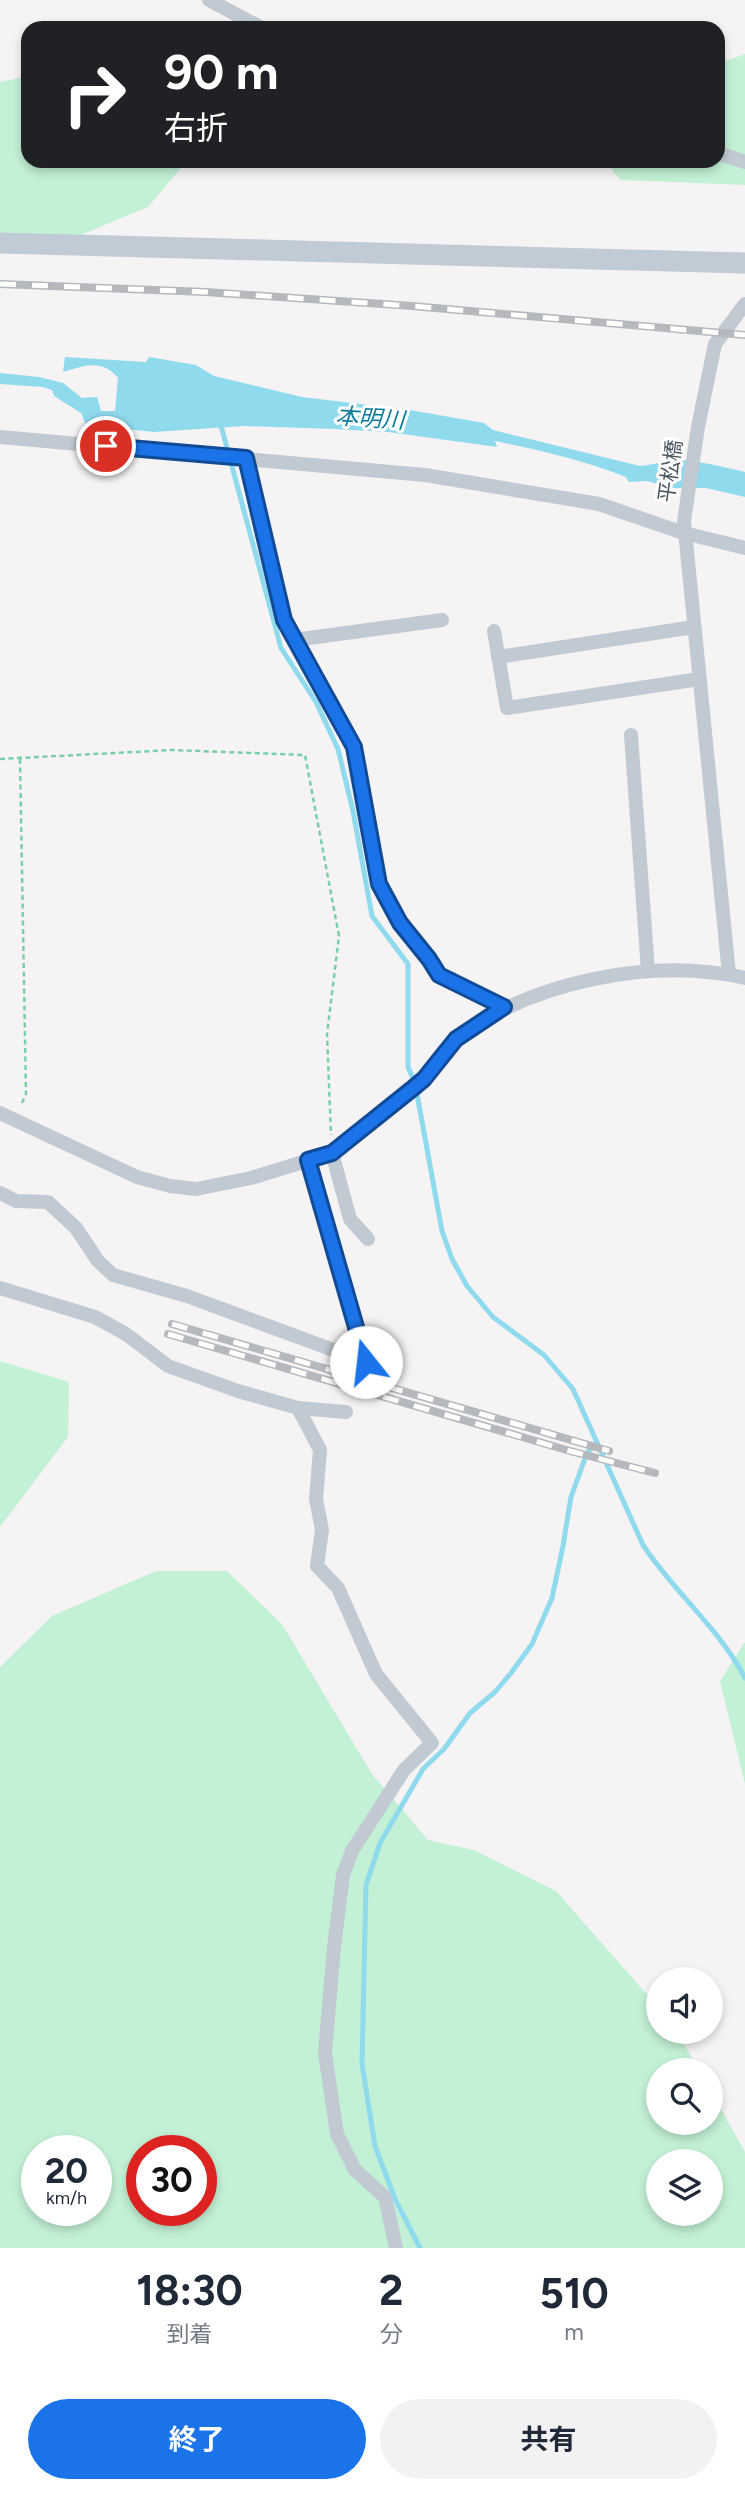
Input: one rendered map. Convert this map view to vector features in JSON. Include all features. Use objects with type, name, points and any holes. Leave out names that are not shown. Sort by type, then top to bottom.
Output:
[{"type":"street","points":[[215,2],[249,21]]},
{"type":"street","points":[[725,155],[745,162]]},
{"type":"street","points":[[0,243],[745,262]]},
{"type":"street","name":"平松橋","points":[[729,974],[684,527],[698,427],[715,344],[745,304]]},
{"type":"street","points":[[0,437],[425,475],[599,504],[684,527],[745,548]]},
{"type":"street","points":[[243,458],[284,620],[354,747],[379,884],[400,923],[439,975],[504,1007]]},
{"type":"street","points":[[294,639],[442,620]]},
{"type":"street","points":[[498,657],[694,627]]},
{"type":"street","points":[[494,631],[507,708],[699,679]]},
{"type":"street","points":[[631,734],[648,971]]},
{"type":"street","points":[[0,1113],[137,1177],[170,1186],[196,1189],[251,1178],[332,1153],[424,1079],[456,1039],[504,1007],[584,981],[648,971],[729,974],[745,978]]},
{"type":"street","points":[[332,1153],[351,1219],[368,1239]]},
{"type":"street","points":[[0,1193],[16,1200],[48,1202],[76,1228],[98,1261],[113,1275],[187,1296],[370,1364],[308,1160]]},
{"type":"street","points":[[0,1288],[95,1317],[126,1335],[168,1366],[238,1391],[298,1408],[346,1412]]},
{"type":"street","points":[[298,1408],[320,1450],[316,1499],[322,1530],[317,1566],[338,1588],[376,1674],[432,1743],[404,1770],[352,1852],[343,1875],[325,2053],[337,2134],[355,2170],[385,2197],[396,2248]]},
{"type":"path","points":[[0,759],[172,750],[305,755],[339,936],[327,1034],[332,1153]]},
{"type":"path","points":[[15,1121],[26,1094],[20,760]]},
{"type":"green space","points":[[745,54],[745,185],[620,180],[611,168],[725,168],[725,61]]},
{"type":"green space","points":[[21,78],[21,168],[180,169],[148,207],[71,239],[0,236],[0,82]]},
{"type":"green space","points":[[0,1361],[69,1382],[68,1437],[0,1527]]},
{"type":"green space","points":[[156,1571],[227,1571],[282,1624],[372,1774],[428,1840],[474,1850],[556,1891],[646,1993],[646,2044],[684,2044],[692,2058],[646,2058],[646,2135],[723,2135],[723,2113],[745,2152],[745,2248],[0,2248],[0,1667],[52,1616]]},
{"type":"green space","points":[[745,1642],[745,1784],[720,1681]]},
{"type":"water","name":"本明川","points":[[65,357],[146,362],[149,357],[196,365],[214,376],[302,397],[410,410],[484,423],[493,430],[640,466],[679,460],[712,464],[745,472],[745,497],[706,488],[673,488],[647,481],[629,482],[626,477],[578,461],[495,441],[497,447],[388,432],[334,429],[244,426],[154,432],[86,425],[81,413],[54,396],[52,390],[0,384],[0,373],[39,377],[63,383],[82,398],[97,397],[101,411],[115,411],[118,378],[106,368],[92,365],[63,372]]},
{"type":"waterway","points":[[220,422],[281,648],[316,702],[338,749],[353,811],[372,916],[408,964],[408,1067],[415,1083],[442,1231],[452,1259],[467,1286],[493,1317],[544,1355],[573,1389],[643,1545],[709,1626],[745,1678]]},
{"type":"waterway","points":[[420,2248],[395,2199],[375,2146],[362,2064],[366,1885],[380,1843],[423,1769],[444,1749],[470,1713],[495,1692],[532,1644],[552,1598],[571,1497],[587,1453],[597,1442]]},
{"type":"railway","points":[[0,284],[206,292],[412,306],[745,335]]},
{"type":"railway","points":[[172,1324],[609,1451]]},
{"type":"railway","points":[[168,1334],[570,1451],[655,1473]]},
{"type":"route","points":[[106,446],[246,458],[284,620],[354,747],[379,884],[400,923],[439,975],[504,1007],[456,1039],[424,1079],[332,1153],[308,1160],[366,1362]]}]
